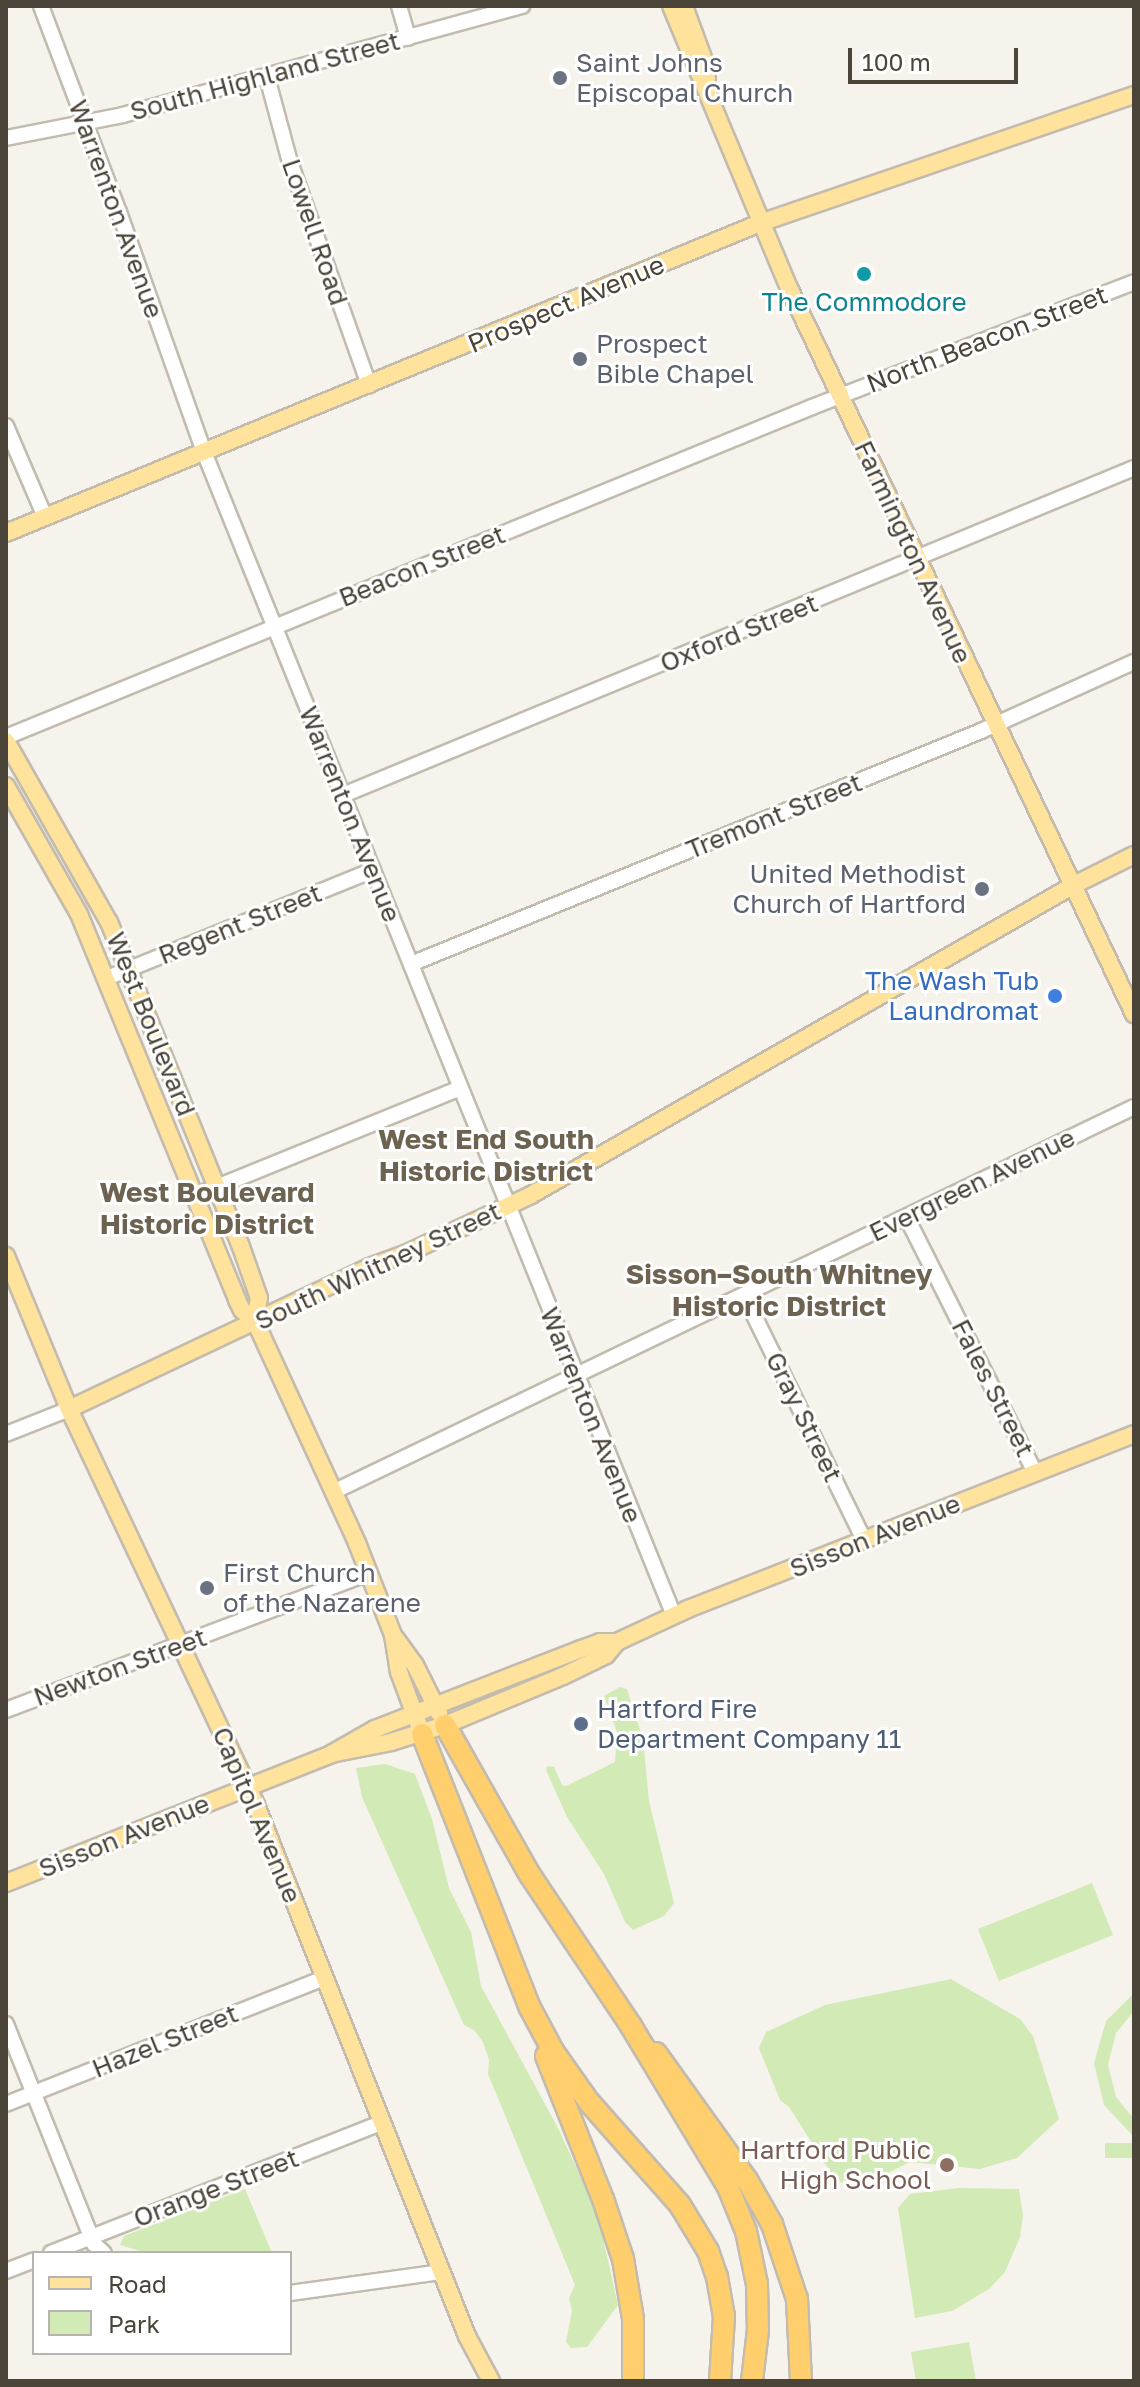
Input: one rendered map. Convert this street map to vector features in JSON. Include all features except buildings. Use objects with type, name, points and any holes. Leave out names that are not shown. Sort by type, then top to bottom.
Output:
[{"type":"highway","points":[[418,1724],[529,2006],[580,2091],[692,2222],[716,2272],[723,2313],[720,2381]]},
{"type":"highway","points":[[445,1725],[530,1875],[730,2171],[772,2224],[790,2273],[801,2328],[801,2381]]},
{"type":"highway","points":[[529,2006],[533,2026],[601,2194],[630,2291],[634,2333],[633,2381]]},
{"type":"highway","points":[[730,2171],[755,2269],[758,2320],[752,2381]]},
{"type":"main road","name":"Farmington Avenue","points":[[671,6],[695,69],[707,84]]},
{"type":"main road","name":"Farmington Avenue","points":[[684,6],[706,66],[707,84],[760,223],[916,559],[1134,1014]]},
{"type":"main road","name":"Prospect Avenue","points":[[6,533],[760,223],[1134,95]]},
{"type":"main road","name":"West Boulevard","points":[[6,739],[109,922],[259,1298],[255,1321]]},
{"type":"main road","name":"West Boulevard","points":[[6,786],[79,914],[197,1195],[237,1300],[255,1321],[369,1573],[393,1635],[399,1672],[418,1724]]},
{"type":"main road","points":[[52,864],[72,852]]},
{"type":"main road","name":"South Whitney Street","points":[[69,1409],[508,1207],[1072,886],[1134,855]]},
{"type":"main road","name":"Capitol Avenue","points":[[6,1256],[13,1292],[248,1787],[467,2336],[491,2381]]},
{"type":"main road","name":"Sisson Avenue","points":[[418,1724],[435,1706],[600,1642],[617,1642],[674,1616],[1134,1434]]},
{"type":"main road","name":"West Boulevard","points":[[393,1635],[415,1665],[445,1725]]},
{"type":"main road","name":"Sisson Avenue","points":[[6,1883],[331,1754],[418,1724],[445,1725],[563,1676],[606,1655],[617,1642]]},
{"type":"main road","points":[[556,1658],[563,1676]]},
{"type":"street","name":"Warrenton Avenue","points":[[41,6],[204,452],[575,1378],[674,1616]]},
{"type":"street","points":[[399,6],[408,38]]},
{"type":"street","name":"South Highland Street","points":[[6,138],[85,123],[267,77],[522,6]]},
{"type":"street","name":"Lowell Road","points":[[267,77],[290,162],[369,385]]},
{"type":"street","name":"North Beacon Street","points":[[839,396],[1134,282]]},
{"type":"street","name":"Beacon Street","points":[[6,739],[839,396]]},
{"type":"street","points":[[6,426],[45,517]]},
{"type":"street","name":"Oxford Street","points":[[343,795],[1134,468]]},
{"type":"street","name":"Tremont Street","points":[[411,964],[995,725],[1134,662]]},
{"type":"street","name":"Regent Street","points":[[107,978],[373,870]]},
{"type":"street","points":[[197,1195],[460,1088]]},
{"type":"street","name":"Evergreen Avenue","points":[[333,1492],[1134,1107]]},
{"type":"street","name":"Fales Street","points":[[907,1218],[1035,1473]]},
{"type":"street","name":"Gray Street","points":[[744,1295],[864,1540]]},
{"type":"street","name":"South Whitney Street","points":[[6,1434],[69,1409]]},
{"type":"street","name":"Newton Street","points":[[6,1710],[369,1573]]},
{"type":"street","name":"Hazel Street","points":[[6,2104],[324,1978]]},
{"type":"street","points":[[6,2024],[91,2236],[102,2251]]},
{"type":"street","name":"Orange Street","points":[[56,2251],[381,2123]]},
{"type":"street","points":[[6,2271],[32,2261]]},
{"type":"street","points":[[292,2293],[441,2272]]},
{"type":"green space","points":[[620,1687],[627,1689],[643,1739],[649,1801],[674,1903],[664,1916],[633,1930],[625,1922],[604,1874],[567,1817],[546,1770],[547,1766],[554,1767],[562,1785],[566,1786],[615,1762],[617,1732],[604,1696]]},
{"type":"green space","points":[[385,1764],[415,1774],[432,1819],[449,1888],[471,1932],[481,1986],[558,2128],[597,2212],[618,2305],[587,2347],[571,2348],[566,2342],[572,2310],[569,2298],[575,2285],[488,2074],[489,2060],[483,2042],[474,2030],[464,2025],[362,1797],[356,1768]]},
{"type":"green space","points":[[1092,1883],[1113,1935],[999,1981],[978,1929]]},
{"type":"green space","points":[[951,1979],[1020,2019],[1033,2036],[1059,2119],[1017,2158],[980,2169],[910,2162],[882,2176],[846,2185],[835,2179],[789,2107],[780,2100],[759,2048],[766,2032],[825,2005]]},
{"type":"green space","points":[[1134,1993],[1134,2011],[1116,2033],[1108,2065],[1116,2097],[1134,2119],[1134,2137],[1104,2105],[1094,2063],[1106,2021]]},
{"type":"green space","points":[[1105,2143],[1134,2143],[1134,2158],[1105,2158]]},
{"type":"green space","points":[[958,2188],[1019,2189],[1023,2215],[1020,2237],[1005,2272],[989,2289],[952,2311],[915,2318],[898,2208],[910,2194]]},
{"type":"green space","points":[[245,2189],[271,2251],[140,2251],[120,2245],[124,2236]]},
{"type":"green space","points":[[969,2342],[976,2381],[916,2381],[911,2352]]},
{"type":"place","name":"Saint Johns Episcopal Church","points":[[560,78]]},
{"type":"place","name":"The Commodore","points":[[864,274]]},
{"type":"place","name":"Prospect Bible Chapel","points":[[580,359]]},
{"type":"place","name":"United Methodist Church of Hartford","points":[[982,889]]},
{"type":"place","name":"The Wash Tub Laundromat","points":[[1055,996]]},
{"type":"place","name":"First Church of the Nazarene","points":[[207,1588]]},
{"type":"place","name":"Hartford Fire Department Company 11","points":[[581,1724]]},
{"type":"place","name":"Hartford Public High School","points":[[947,2165]]},
{"type":"district","name":"West End South Historic District","points":[[486,1155]]},
{"type":"district","name":"West Boulevard Historic District","points":[[207,1208]]},
{"type":"district","name":"Sisson–South Whitney Historic District","points":[[779,1290]]}]
